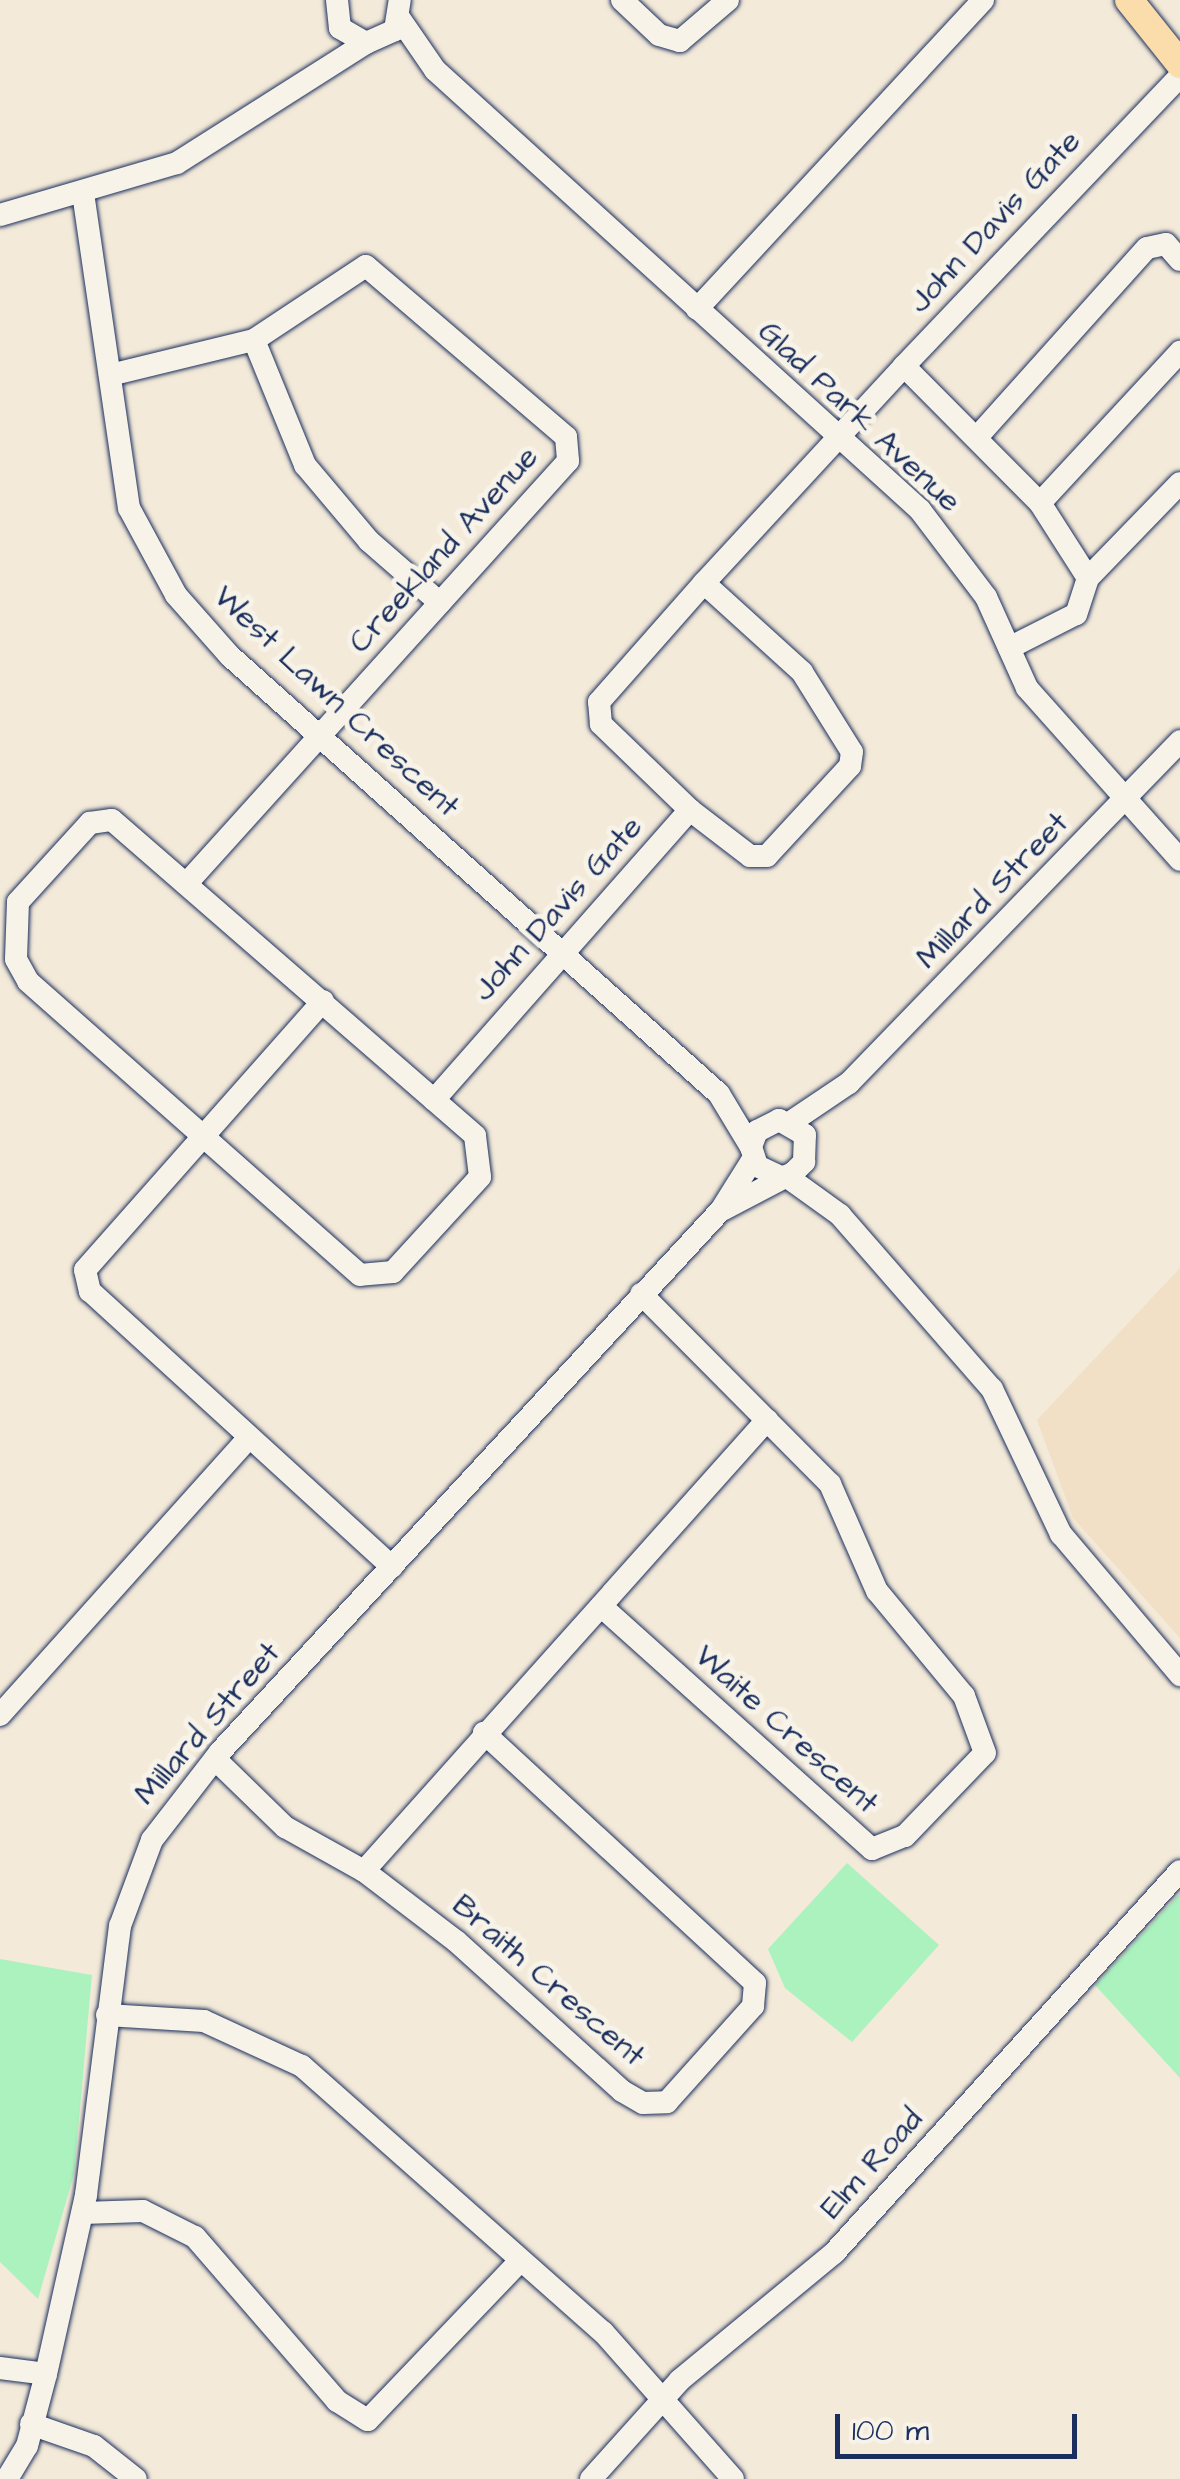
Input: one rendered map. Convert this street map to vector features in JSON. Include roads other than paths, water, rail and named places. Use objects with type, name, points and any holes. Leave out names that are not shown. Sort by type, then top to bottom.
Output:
[{"type":"main road","points":[[1129,0],[1180,64]]},
{"type":"street","points":[[622,0],[658,35],[680,41],[728,0]]},
{"type":"street","points":[[697,310],[983,0]]},
{"type":"street","points":[[310,73],[337,5]]},
{"type":"street","name":"Glad Park Avenue","points":[[337,5],[371,43],[435,70]]},
{"type":"street","points":[[0,214],[83,193],[207,148],[310,73],[371,43],[400,10]]},
{"type":"street","name":"Glad Park Avenue","points":[[400,10],[435,70],[920,510],[986,597],[1028,688],[1180,860]]},
{"type":"street","name":"John Davis Gate","points":[[434,1100],[560,952],[690,810],[601,724],[599,702],[837,438],[1180,76]]},
{"type":"street","name":"West Lawn Crescent","points":[[83,193],[129,508],[176,595],[320,737],[719,1094],[752,1153]]},
{"type":"street","points":[[979,436],[1147,248],[1166,244],[1180,260]]},
{"type":"street","name":"Creekland Avenue","points":[[110,375],[254,340],[366,266],[566,437],[568,461],[186,884]]},
{"type":"street","points":[[254,340],[305,466],[369,541],[440,603]]},
{"type":"street","points":[[1040,503],[1180,352]]},
{"type":"street","points":[[904,366],[979,436],[1040,503],[1088,578]]},
{"type":"street","points":[[1010,648],[1076,614],[1088,578],[1180,483]]},
{"type":"street","points":[[690,810],[750,856],[767,856],[850,766],[852,752],[802,672],[704,583]]},
{"type":"street","name":"Millard Street","points":[[720,1210],[783,1176],[808,1150],[849,1083],[1180,741]]},
{"type":"street","points":[[112,820],[323,1001],[475,1136],[480,1177],[378,1279],[360,1275],[28,980],[16,960],[18,902],[90,823],[112,820]]},
{"type":"street","points":[[323,1001],[85,1270],[90,1291],[392,1567]]},
{"type":"street","name":"Millard Street","points":[[6,2479],[31,2424],[46,2374],[83,2213],[108,2016],[133,1884],[174,1805],[720,1210],[763,1125],[785,1121],[849,1083]]},
{"type":"street","name":"West Lawn Crescent","points":[[719,1094],[785,1121]]},
{"type":"street","points":[[785,1121],[808,1150],[840,1216]]},
{"type":"street","points":[[752,1153],[840,1216],[992,1390],[1061,1534],[1180,1675]]},
{"type":"street","name":"Waite Crescent","points":[[601,1606],[872,1849],[905,1836],[985,1753],[964,1696],[876,1591],[830,1484],[641,1294]]},
{"type":"street","points":[[364,1871],[767,1420]]},
{"type":"street","points":[[0,1715],[249,1437]]},
{"type":"street","name":"Braith Crescent","points":[[215,1759],[285,1827],[364,1871],[643,2104],[667,2102],[752,2006],[754,1983],[742,1965],[484,1733]]},
{"type":"street","name":"Elm Road","points":[[591,2479],[663,2398],[834,2253],[1180,1871]]},
{"type":"street","points":[[108,2016],[204,2020],[264,2041],[337,2095],[518,2264],[602,2332],[734,2479]]},
{"type":"street","points":[[83,2213],[143,2211],[195,2237],[337,2401],[368,2420],[518,2264]]},
{"type":"street","points":[[0,2368],[46,2374]]},
{"type":"street","points":[[31,2424],[94,2446],[136,2479]]}]
